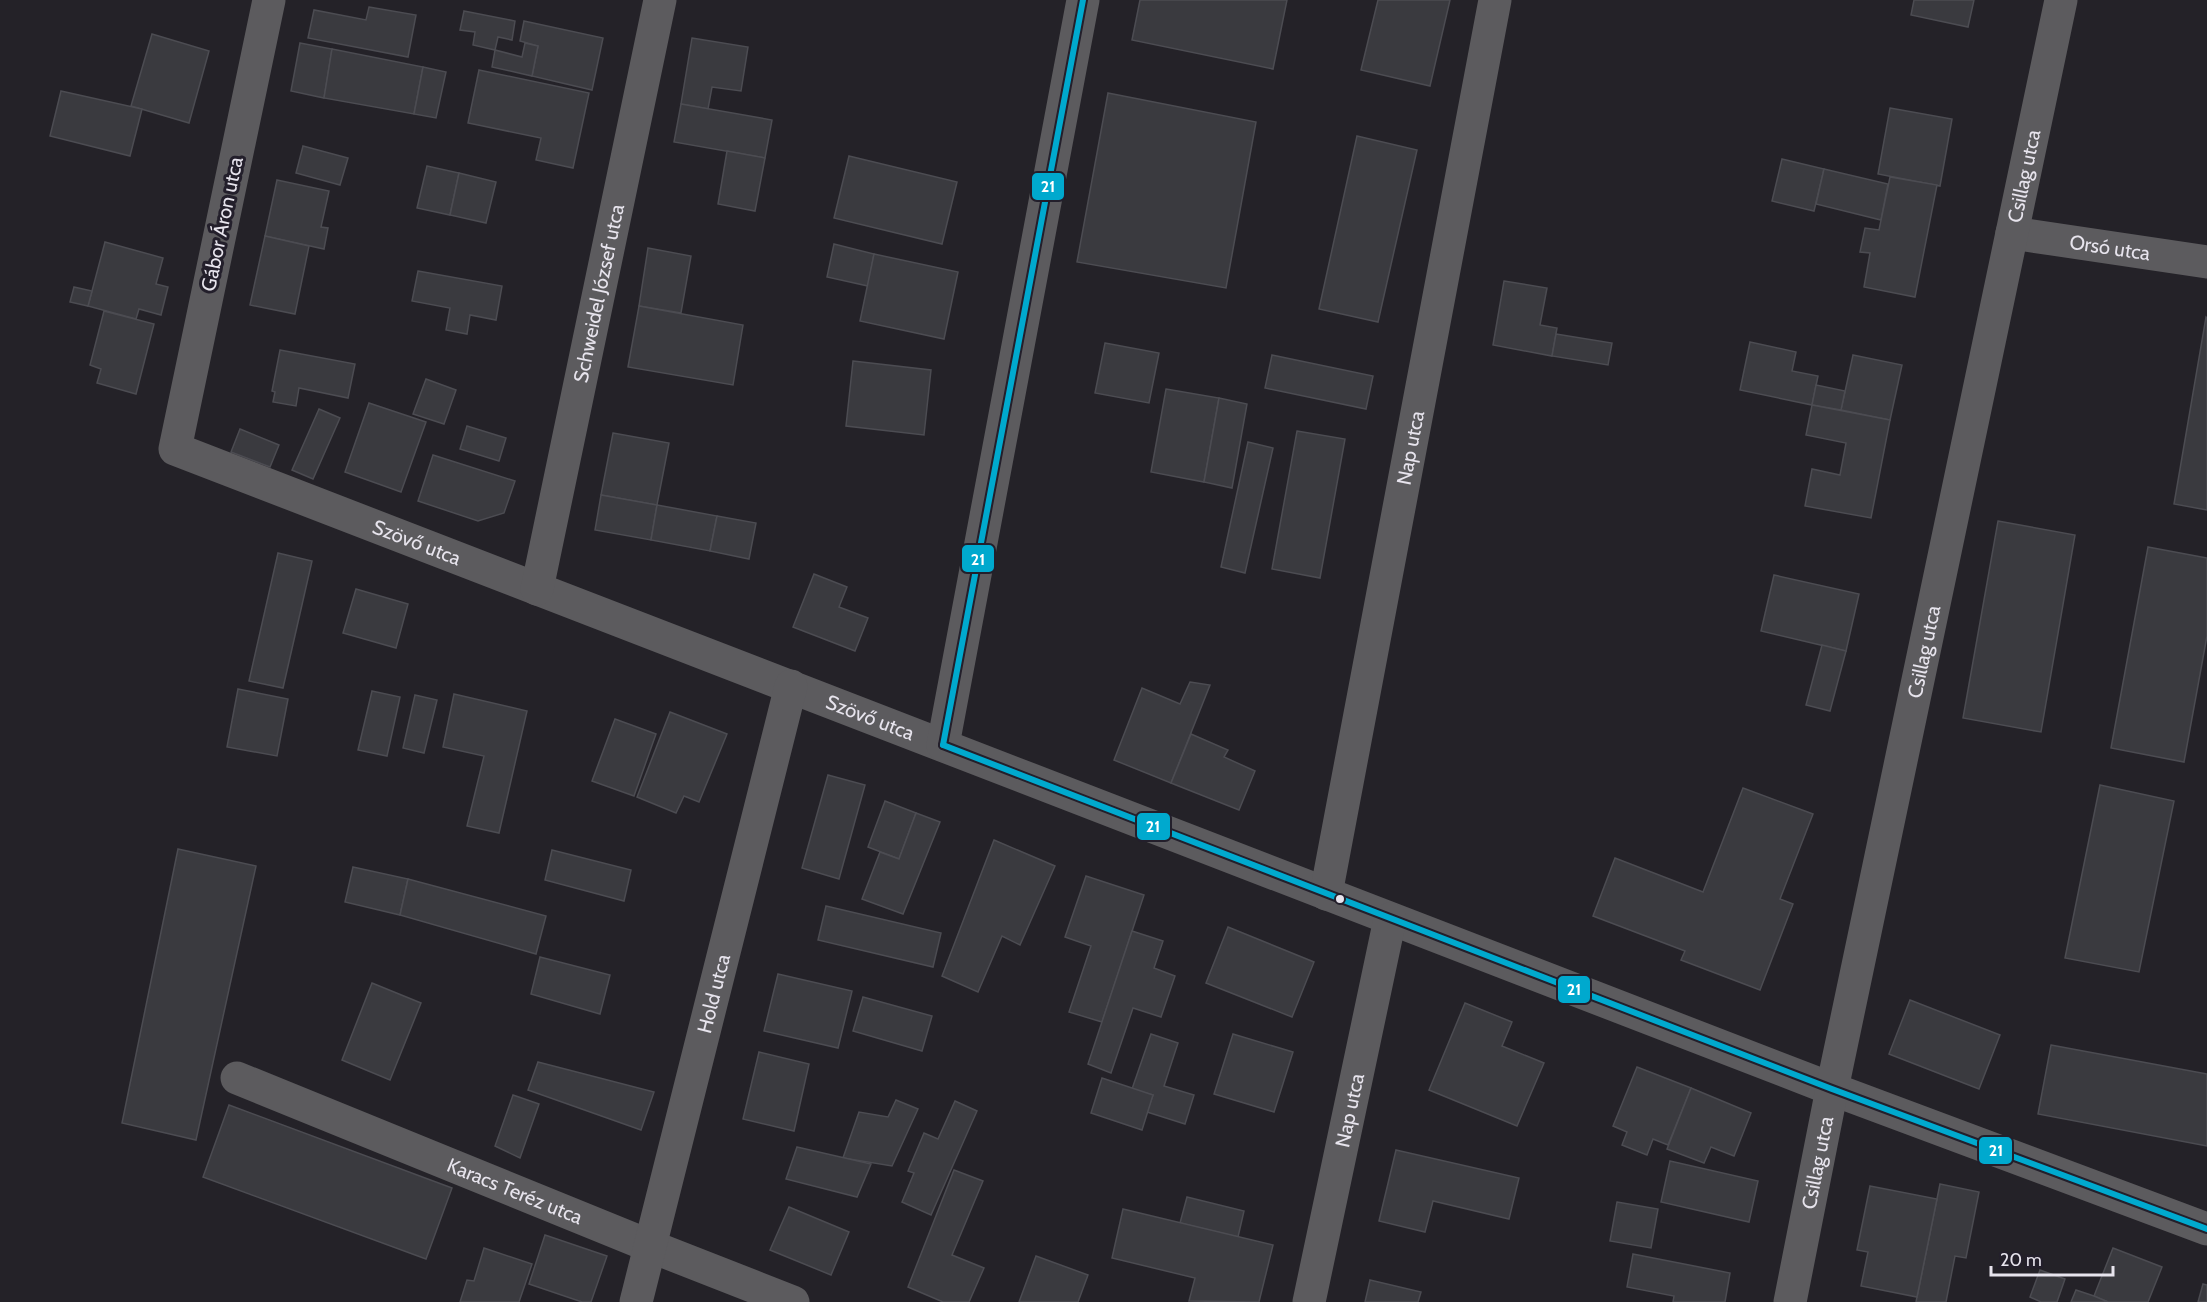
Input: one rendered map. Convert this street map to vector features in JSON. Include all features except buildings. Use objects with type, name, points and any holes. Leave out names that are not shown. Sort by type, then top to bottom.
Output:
[{"type":"street","name":"Gábor Áron utca","points":[[175,449],[269,0]]},
{"type":"street","name":"Schweidel József utca","points":[[537,588],[660,0]]},
{"type":"street","points":[[943,746],[1083,0]]},
{"type":"street","name":"Nap utca","points":[[1326,894],[1495,0]]},
{"type":"street","name":"Csillag utca","points":[[1790,1302],[1832,1089],[2061,0]]},
{"type":"street","name":"Orsó utca","points":[[2012,233],[2207,262]]},
{"type":"street","name":"Szövő utca","points":[[175,449],[1832,1089],[2207,1229]]},
{"type":"street","name":"Hold utca","points":[[636,1302],[790,686]]},
{"type":"street","name":"Nap utca","points":[[1309,1302],[1390,919]]},
{"type":"street","name":"Karacs Teréz utca","points":[[237,1078],[793,1302]]},
{"type":"transit line","name":"21","points":[[943,745],[1083,0]]},
{"type":"transit line","name":"21","points":[[943,745],[1832,1089],[2207,1229]]}]
